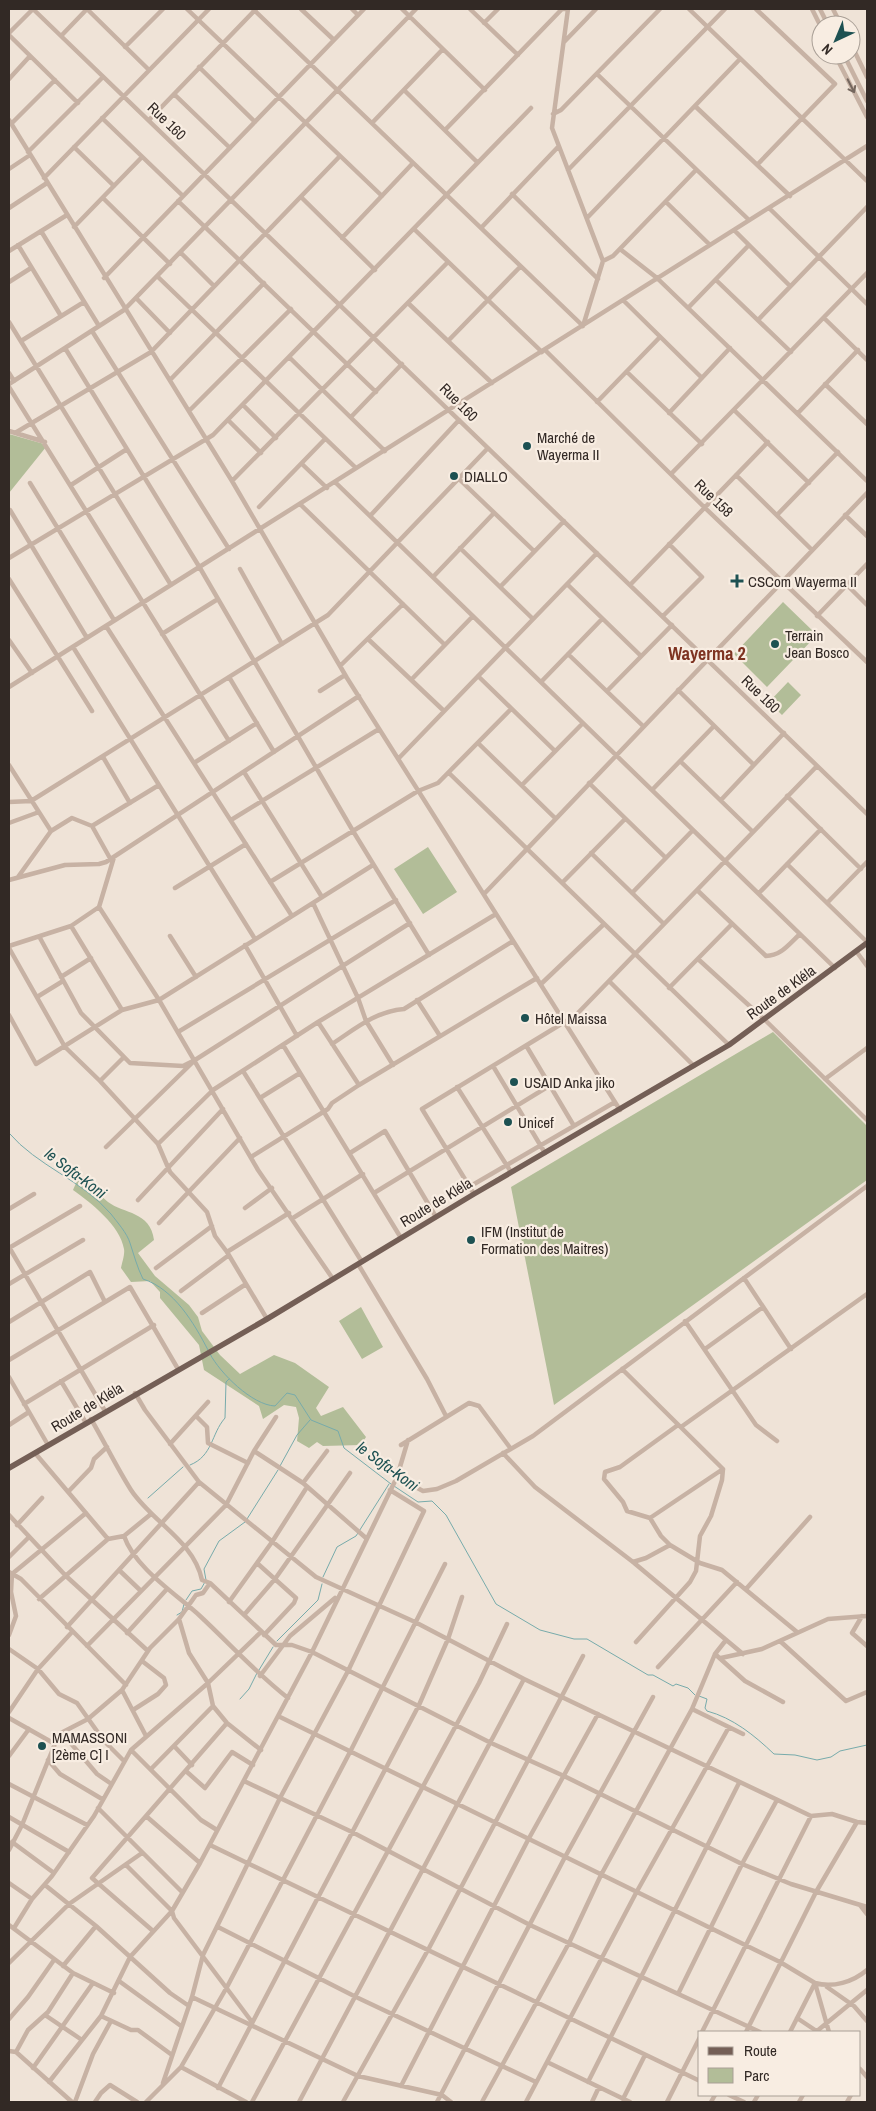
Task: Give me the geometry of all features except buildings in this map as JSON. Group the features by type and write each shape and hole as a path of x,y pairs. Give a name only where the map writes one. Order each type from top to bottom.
{"main road":[{"name":"Route de Kléla","path":"9,1468 135,1393 267,1319 511,1172 729,1045 835,968 867,942"}],"street":[{"path":"33,9 9,34 78,103"},
{"name":"Rue 160","path":"33,9 375,337 867,814"},
{"path":"61,36 87,9 148,70"},
{"path":"125,47 163,9"},
{"path":"187,9 382,196"},
{"path":"9,208 46,181 74,147 122,96 209,9"},
{"path":"149,120 255,9 583,326"},
{"path":"302,9 334,40"},
{"path":"352,9 358,15"},
{"path":"104,278 364,9"},
{"path":"402,9 485,90"},
{"path":"229,741 9,386 36,366 124,310 416,9"},
{"path":"470,9 518,55"},
{"path":"484,22 498,9"},
{"path":"445,130 562,10 568,9 552,128 603,260 583,326"},
{"path":"564,42 596,9"},
{"path":"553,114 561,110 660,9"},
{"path":"689,9 867,181"},
{"path":"568,170 725,9"},
{"path":"756,9 835,84 757,165"},
{"path":"372,123 443,49"},
{"path":"9,79 30,56"},
{"path":"587,218 740,59"},
{"path":"840,65 867,117"},
{"path":"849,65 867,101"},
{"path":"861,65 867,77"},
{"path":"199,68 255,122"},
{"path":"597,74 749,220"},
{"path":"9,169 29,154 103,77"},
{"path":"54,80 10,122 104,278 232,481 340,666 620,1110"},
{"path":"404,90 478,162"},
{"path":"174,94 230,148"},
{"path":"695,106 790,196"},
{"path":"9,558 205,438 213,435 531,108"},
{"path":"102,118 183,196"},
{"path":"9,687 867,146"},
{"path":"74,147 114,186"},
{"path":"480,228 558,147"},
{"path":"15,433 151,352 340,156"},
{"path":"74,227 142,157"},
{"path":"342,238 413,163"},
{"path":"603,260 613,256 696,171"},
{"path":"512,194 598,280"},
{"path":"301,197 375,270"},
{"path":"103,198 170,264"},
{"path":"178,201 376,392"},
{"path":"666,202 710,245"},
{"path":"758,320 867,207"},
{"path":"769,208 867,304"},
{"path":"9,251 67,215"},
{"name":"Rue 158","path":"414,229 544,351 817,616 867,662"},
{"path":"734,230 790,286"},
{"path":"40,231 99,326"},
{"path":"688,308 749,245"},
{"path":"18,246 61,316"},
{"path":"620,249 657,278 867,481"},
{"path":"181,253 214,286"},
{"path":"232,481 448,262"},
{"path":"448,341 520,267"},
{"path":"9,282 31,268"},
{"path":"671,474 735,411 867,273"},
{"path":"157,276 356,468"},
{"path":"716,280 791,352"},
{"path":"170,380 264,283"},
{"path":"136,298 170,333"},
{"path":"623,300 702,378"},
{"path":"20,341 84,302"},
{"path":"408,303 492,383"},
{"path":"189,411 291,309"},
{"path":"824,318 867,360"},
{"path":"9,322 171,585"},
{"path":"92,331 229,549"},
{"path":"597,402 660,337"},
{"path":"65,348 200,568 352,831 430,955"},
{"path":"669,413 730,348"},
{"path":"798,413 858,350"},
{"path":"289,357 385,450"},
{"path":"351,417 402,364"},
{"path":"627,372 702,444"},
{"path":"9,373 14,381"},
{"path":"825,384 867,424"},
{"path":"243,405 276,438"},
{"path":"735,411 809,483"},
{"path":"228,420 261,453"},
{"path":"370,516 459,420"},
{"path":"9,431 45,442"},
{"path":"259,507 325,439"},
{"path":"630,584 768,442"},
{"path":"9,802 31,801 328,615 488,448"},
{"path":"71,485 127,449"},
{"path":"777,515 838,452"},
{"path":"302,464 327,488"},
{"path":"736,476 812,550"},
{"path":"459,479 534,551"},
{"path":"335,482 835,968"},
{"path":"30,483 114,620"},
{"path":"484,894 867,493"},
{"path":"300,504 445,645"},
{"path":"10,510 87,638"},
{"path":"432,577 494,513"},
{"path":"845,515 867,536"},
{"path":"500,587 564,521"},
{"path":"663,616 702,577 669,544"},
{"path":"460,548 533,619"},
{"path":"398,759 597,553"},
{"path":"817,616 867,564"},
{"path":"240,570 282,644"},
{"path":"9,579 92,711"},
{"path":"566,584 641,656"},
{"path":"847,585 867,605"},
{"path":"162,634 218,599"},
{"path":"340,666 403,604"},
{"path":"411,680 473,616"},
{"path":"541,682 602,619"},
{"path":"608,691 672,625"},
{"path":"106,626 292,916"},
{"path":"368,639 444,711"},
{"path":"9,640 32,673"},
{"path":"73,647 255,939"},
{"path":"568,654 643,726"},
{"path":"320,691 346,675"},
{"path":"478,676 555,751"},
{"path":"229,677 274,752"},
{"path":"678,690 754,765"},
{"path":"9,880 65,864 99,864 113,860 359,696"},
{"path":"270,882 418,791 438,783 511,709"},
{"path":"522,785 583,722"},
{"path":"194,763 257,724"},
{"path":"652,790 714,726"},
{"path":"231,820 379,729"},
{"path":"720,800 784,733"},
{"path":"478,743 555,818"},
{"path":"103,757 130,803"},
{"path":"680,761 753,832"},
{"path":"474,1194 422,1109 576,1015 817,766"},
{"path":"9,768 52,831"},
{"path":"244,772 322,897"},
{"path":"449,773 729,1045"},
{"path":"589,784 666,858"},
{"path":"92,826 159,785"},
{"path":"787,796 861,869"},
{"path":"9,823 39,812"},
{"path":"18,877 52,831 72,818 92,826 113,860 99,907 71,926 9,947 65,1047 100,1081 158,1144 168,1167 207,1212 215,1236 228,1253 267,1319"},
{"path":"562,883 625,818"},
{"path":"758,893 821,829"},
{"path":"632,893 693,830"},
{"path":"175,888 246,844"},
{"path":"591,854 664,924"},
{"path":"827,903 867,862"},
{"path":"787,864 867,942"},
{"path":"9,1015 36,1064 122,1010 159,1000 373,865"},
{"path":"698,890 766,956 773,956 782,951 800,934"},
{"path":"178,1032 396,900"},
{"path":"313,902 358,998 366,1021 393,1064"},
{"path":"99,907 159,1000 250,1156 333,1279"},
{"path":"158,1144 213,1090 318,1022 496,914"},
{"path":"40,938 81,1013 93,1028 130,1062 183,1066 410,923"},
{"path":"540,984 604,924"},
{"path":"669,988 732,924"},
{"path":"71,926 122,1010"},
{"path":"170,936 196,977"},
{"path":"332,1044 366,1021 389,1010 404,1009 513,942"},
{"path":"245,945 297,1036"},
{"path":"856,951 867,966"},
{"path":"37,997 91,958"},
{"path":"698,958 765,1020 867,1120"},
{"path":"250,1156 324,1111 332,1103 359,1085 536,978"},
{"path":"609,981 694,1066"},
{"path":"418,1000 440,1036"},
{"path":"318,1022 359,1085"},
{"path":"283,1045 401,1238"},
{"path":"526,1047 574,1126"},
{"path":"825,1079 867,1048"},
{"path":"100,1081 124,1056"},
{"path":"106,1147 195,1060"},
{"path":"493,1066 545,1153"},
{"path":"243,1071 323,1199 427,1379 446,1416"},
{"path":"260,1098 300,1073"},
{"path":"374,1193 549,1086"},
{"path":"458,1087 511,1172"},
{"path":"469,1187 615,1102"},
{"path":"138,1200 223,1108"},
{"path":"350,1153 385,1131 436,1217"},
{"path":"159,1222 240,1138"},
{"path":"181,1291 228,1253 363,1174"},
{"path":"396,1476 423,1491 436,1489 456,1481 534,1436 867,1186"},
{"path":"245,1208 272,1188"},
{"path":"9,1209 34,1194"},
{"path":"80,1206 9,1247 105,1411"},
{"path":"156,1268 212,1226"},
{"path":"9,1284 83,1240"},
{"path":"9,1322 90,1272 105,1302"},
{"path":"744,1278 791,1349"},
{"path":"202,1313 246,1284"},
{"path":"9,1360 130,1287 154,1325 178,1369"},
{"path":"797,1632 722,1570 697,1561 670,1545 661,1536 650,1518 627,1512 623,1502 604,1478 605,1472 620,1467 734,1390 867,1294"},
{"path":"705,1349 763,1307"},
{"path":"685,1321 734,1390 756,1425 777,1441"},
{"path":"24,1404 154,1325"},
{"path":"622,1370 723,1469"},
{"path":"9,1377 48,1445"},
{"path":"61,1381 107,1447 132,1491 160,1524 192,1553 207,1582 276,1645 292,1645 312,1652 491,1743 600,1793 671,1830 778,1880 867,1907"},
{"path":"135,1393 199,1482 316,1577 380,1605 524,1678 811,1816 832,1814 866,1824"},
{"path":"170,1444 208,1402"},
{"path":"401,1445 469,1403 478,1405 511,1449"},
{"path":"9,1425 29,1412"},
{"path":"196,1416 208,1427 208,1444 248,1463"},
{"path":"87,1646 226,1505 254,1451 276,1417"},
{"path":"49,2082 101,2016 114,1993 130,1957 172,1911 200,1863 312,1652 390,1490 408,1440"},
{"path":"68,1492 90,1468 94,1458 107,1447"},
{"path":"254,1451 280,1466 305,1485 366,1538"},
{"path":"229,1602 272,1542 327,1451"},
{"path":"35,1453 108,1539"},
{"path":"503,1453 535,1487 633,1562 743,1654"},
{"path":"650,1518 723,1469"},
{"path":"636,1642 690,1582 696,1571 700,1536 711,1516 722,1480 723,1469"},
{"path":"244,1615 275,1579 350,1473"},
{"path":"67,1627 199,1482"},
{"path":"163,2083 192,1997 203,1955 280,1798 348,1670 424,1511 390,1490"},
{"path":"17,1525 42,1498"},
{"path":"10,1573 86,1513"},
{"path":"39,1600 108,1539 124,1536 151,1514"},
{"path":"9,1517 66,1576 148,1651"},
{"path":"746,1589 810,1517"},
{"path":"124,1536 133,1555 260,1676 288,1698"},
{"path":"9,1557 29,1538"},
{"path":"633,1562 670,1545"},
{"path":"14,1928 32,1899 54,1873 87,1825 131,1750 262,1633 296,1600 257,1563"},
{"path":"146,2102 181,2066 227,1987 318,1816 445,1564"},
{"path":"119,1570 141,1591"},
{"path":"9,1635 16,1616 10,1598 10,1573"},
{"path":"10,1573 21,1579 39,1600 126,1685"},
{"path":"9,1850 22,1824 59,1734 88,1719 122,1690 148,1651 179,1619 186,1604 207,1582"},
{"path":"658,1667 737,1582"},
{"path":"127,1632 168,1589"},
{"path":"260,1676 290,1636 337,1597"},
{"path":"218,2088 419,1705 448,1639 462,1597"},
{"path":"721,1658 762,1649 828,1619 865,1616"},
{"path":"865,1616 852,1633 867,1646"},
{"path":"179,1619 189,1652 208,1682 213,1706 227,1723 261,1750"},
{"path":"252,2102 389,1851 421,1787 490,1660 506,1624"},
{"path":"9,1712 38,1669 72,1632"},
{"path":"482,2102 535,2002 569,1943 601,1876 692,1709 715,1654 726,1640"},
{"path":"780,1641 846,1702 867,1692"},
{"path":"9,1648 38,1669 59,1694 77,1703 104,1741 124,1761"},
{"path":"715,1654 745,1681 783,1702"},
{"path":"343,2102 428,1950 459,1887 583,1656"},
{"path":"133,1710 158,1694 166,1685 164,1678 142,1661"},
{"path":"299,2102 391,1932 524,1678"},
{"path":"122,1690 146,1736"},
{"path":"437,2102 565,1857 652,1697"},
{"path":"151,1769 213,1706"},
{"path":"692,1709 743,1734"},
{"path":"401,2086 528,1840 598,1714"},
{"path":"278,1716 601,1876 780,1962 815,1983 827,1986 851,2003 867,2021"},
{"path":"9,1718 55,1744"},
{"path":"153,1932 92,1878 227,1723"},
{"path":"526,2102 636,1893 729,1727"},
{"path":"9,1756 29,1729"},
{"path":"62,1733 97,1774 110,1783"},
{"path":"174,1746 192,1765"},
{"path":"131,1750 201,1820 217,1830"},
{"path":"186,1772 204,1788 232,1752 253,1765"},
{"path":"48,1760 60,1774 102,1799"},
{"path":"244,1781 352,1832 530,1925 679,1992 758,2031"},
{"path":"588,2082 740,1783"},
{"path":"9,1784 87,1825"},
{"path":"679,1992 776,1800"},
{"path":"98,1808 182,1892"},
{"path":"146,1816 200,1863"},
{"path":"703,2031 811,1816"},
{"path":"9,1817 68,1852"},
{"path":"747,2031 816,1892 857,1822"},
{"path":"12,1842 54,1873"},
{"path":"210,1845 698,2080"},
{"path":"9,1962 69,1904 142,1852"},
{"path":"126,1865 172,1911 174,1918 227,1987 251,2024"},
{"path":"9,1883 32,1899"},
{"path":"45,1885 96,1926 170,1993 189,2006"},
{"path":"860,1905 867,1914"},
{"path":"9,1925 72,1973 114,1993"},
{"path":"63,1966 96,1926"},
{"path":"218,1927 356,1997 536,2082"},
{"path":"9,2019 28,1997 54,1960"},
{"path":"827,1986 856,1978 867,1970"},
{"path":"16,2052 28,2030 45,2014 72,1973"},
{"path":"119,1981 181,2026"},
{"path":"33,2068 93,1983"},
{"path":"790,2031 815,1983"},
{"path":"815,1983 828,2031"},
{"path":"797,2018 818,2031 867,1990"},
{"path":"192,1997 251,2024 285,2043 358,2076 442,2095 451,2102"},
{"path":"45,2014 82,2040"},
{"path":"101,2016 130,2030 138,2030 172,2055"},
{"path":"9,2051 16,2052 73,2102 92,2054 111,2021"},
{"path":"667,2102 698,2041"},
{"path":"623,2099 645,2055"},
{"path":"547,2062 630,2102"},
{"path":"181,2066 246,2102"},
{"path":"861,2071 867,2076"},
{"path":"95,2102 110,2085 137,2102"},
{"path":"592,2102 599,2087"},
{"path":"731,2096 744,2102"},
{"path":"125,2102 129,2097"}],"green space":[{"path":"9,434 44,444 46,447 9,493"},
{"name":"Terrain Jean Bosco","path":"783,602 817,635 767,687 734,654"},
{"path":"788,682 801,695 782,715 769,702"},
{"path":"428,847 457,892 423,914 394,869"},
{"path":"773,1032 867,1126 867,1180 554,1405 511,1187"},
{"path":"80,1174 108,1202 142,1218 147,1224 152,1231 154,1240 138,1253 155,1276 189,1305 198,1317 202,1331 220,1355 240,1374 274,1355 295,1363 329,1387 316,1408 321,1416 343,1407 366,1437 361,1445 323,1446 317,1442 309,1448 297,1441 299,1418 296,1407 284,1405 263,1419 259,1406 204,1370 199,1345 160,1298 160,1292 150,1281 131,1282 121,1268 124,1249 117,1231 104,1215 73,1190"},
{"path":"361,1307 383,1347 362,1359 339,1321"}],"waterway":[{"name":"le Sofa-Koni","path":"9,1133 20,1145 87,1192 111,1214 129,1239 143,1279 164,1291 182,1308 208,1350"},
{"name":"le Sofa-Koni","path":"210,1354 229,1379 257,1400 275,1406 287,1393 295,1395 311,1420 338,1431 344,1448 391,1484"},
{"path":"190,1465 203,1456 225,1418 226,1382 229,1379"},
{"path":"280,1466 297,1435 310,1420"},
{"path":"148,1498 183,1467"},
{"path":"247,1519 278,1470"},
{"path":"323,1577 337,1547 356,1536 389,1484"},
{"name":"le Sofa-Koni","path":"394,1486 418,1502 432,1501 446,1515 496,1604 540,1630 574,1639 587,1639 648,1675 653,1675 673,1686 676,1684 688,1688 695,1695"},
{"path":"186,1600 192,1591 201,1589 206,1580 204,1569 219,1541 245,1522"},
{"path":"277,1641 318,1600 322,1584"},
{"path":"177,1615 182,1612 184,1604"},
{"path":"259,1670 273,1647"},
{"path":"240,1699 249,1689 257,1673"},
{"name":"le Sofa-Koni","path":"699,1696 707,1699 705,1708 707,1711 726,1718 743,1728 774,1754 795,1755 817,1760 831,1757 840,1751 867,1745"}],"place":[{"name":"Marché de Wayerma II","path":"527,446"},
{"name":"DIALLO","path":"454,476"},
{"name":"CSCom Wayerma II","path":"737,581"},
{"name":"Terrain Jean Bosco","path":"775,644"},
{"name":"Hôtel Maissa","path":"525,1018"},
{"name":"USAID Anka jiko","path":"514,1082"},
{"name":"Unicef","path":"508,1122"},
{"name":"IFM (Institut de Formation des Maitres)","path":"471,1240"},
{"name":"MAMASSONI [2ème C] I","path":"42,1746"}],"district":[{"name":"Wayerma 2","path":"707,653"}]}
